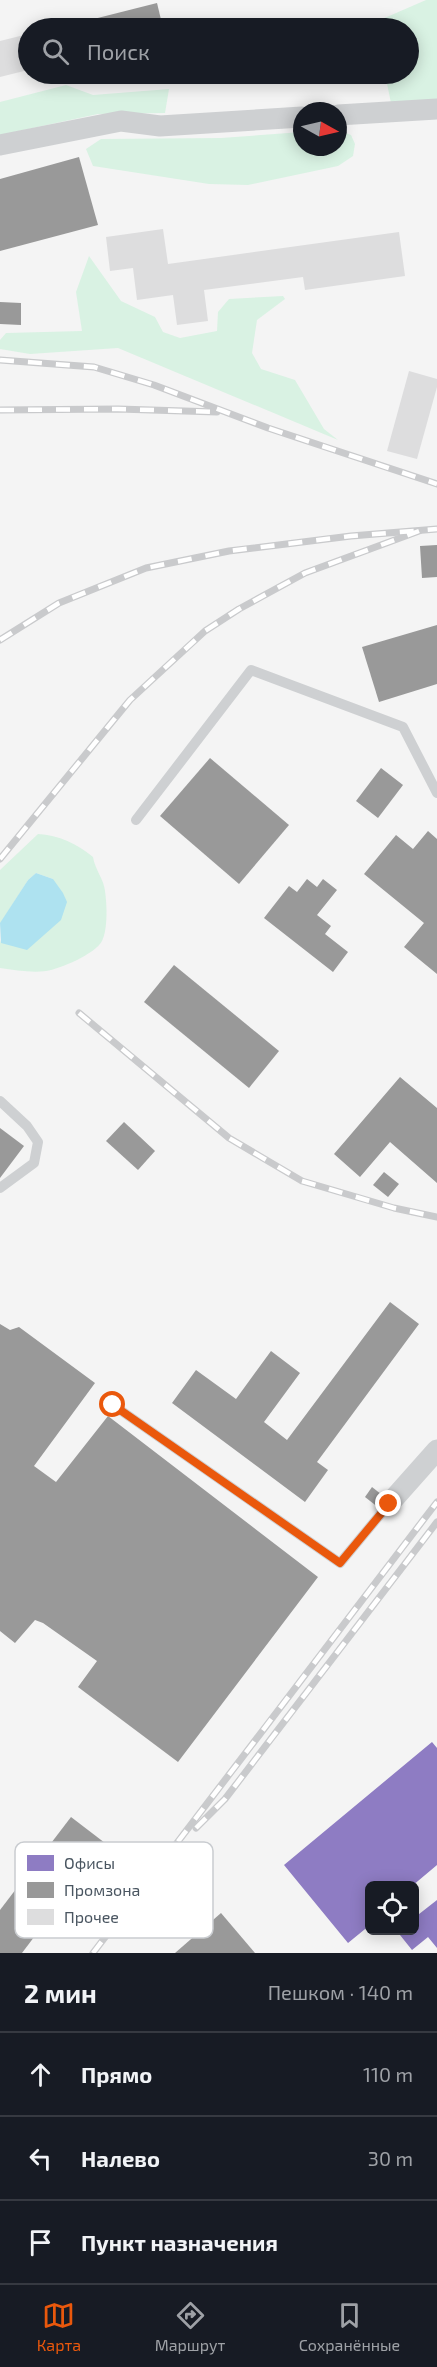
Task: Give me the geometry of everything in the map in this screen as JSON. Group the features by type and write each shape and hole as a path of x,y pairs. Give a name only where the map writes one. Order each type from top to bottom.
{"street":[{"path":"347,114 437,109"},
{"path":"0,145 121,121 160,126 293,118"},
{"path":"389,1504 437,1450"}],"lane":[{"path":"136,820 251,670 403,727 437,793"},
{"path":"0,1101 27,1126 38,1142 34,1163 0,1188"},
{"path":"113,1405 340,1563 389,1504"}],"green space":[{"path":"426,0 437,0 437,101 391,103 387,84 419,84 419,18 385,18"},
{"path":"66,85 93,95 169,89 165,113 98,114 0,135 0,102"},
{"path":"293,133 293,156 347,156 347,133 351,135 355,144 353,156 338,166 248,185 209,184 93,166 86,149 101,139 221,138"},
{"path":"89,256 121,301 155,317 163,332 180,338 217,331 218,312 229,299 283,296 285,299 257,320 252,353 261,369 295,380 324,429 338,440 118,348 30,354 0,349 0,340 6,333 82,331 76,292"},
{"path":"38,834 67,841 93,857 105,891 104,936 92,951 52,970 35,972 0,968 0,940 1,943 53,879 36,873 28,880 0,924 0,870"}],"water":[{"path":"36,873 53,879 63,893 67,902 61,920 27,950 1,943 0,923 28,880"}],"building: Офисы":[{"path":"432,1742 437,1748 437,1865 418,1881 365,1881 365,1929 348,1943 284,1865"},
{"path":"437,1900 437,1948 428,1937 412,1950 400,1935 419,1935 419,1914"}],"building: Промзона":[{"path":"157,3 161,18 98,18"},
{"path":"79,157 98,225 0,251 0,179"},
{"path":"0,302 21,303 21,325 0,324"},
{"path":"437,545 437,577 422,578 420,546"},
{"path":"437,625 437,684 379,702 362,647"},
{"path":"210,758 289,825 239,884 160,816"},
{"path":"381,768 403,785 378,818 356,801"},
{"path":"428,831 437,839 437,974 404,947 424,923 364,874 396,835 413,849"},
{"path":"307,879 317,887 323,879 337,890 317,915 331,926 325,934 348,952 333,972 264,918 289,886 297,892"},
{"path":"174,965 279,1051 249,1088 144,1002"},
{"path":"400,1077 437,1108 437,1183 390,1142 360,1177 334,1154"},
{"path":"124,1122 155,1151 138,1170 106,1141"},
{"path":"0,1128 24,1146 0,1178"},
{"path":"384,1172 399,1184 388,1197 373,1185"},
{"path":"390,1302 419,1324 317,1462 328,1470 305,1502 172,1403 196,1370 236,1399 271,1351 300,1373 264,1422 287,1440"},
{"path":"0,1324 10,1330 19,1327 95,1383 34,1466 56,1482 108,1416 318,1577 178,1762 78,1687 97,1661 43,1623 35,1620 15,1643 0,1631"},
{"path":"372,1487 386,1498 379,1508 365,1497"},
{"path":"71,1817 104,1842 52,1842"},
{"path":"15,1890 15,1938 33,1938 22,1953 0,1953 0,1910"},
{"path":"221,1913 255,1953 175,1953 192,1938 213,1938 213,1920"}],"building: Прочее":[{"path":"18,36 18,72 0,77 0,41"},
{"path":"163,229 168,264 399,232 405,276 305,290 303,277 204,290 208,321 177,325 173,295 137,300 133,268 110,271 106,237"},
{"path":"409,371 437,379 437,387 417,459 387,451"}],"railway":[{"path":"0,360 94,367 154,385 268,428 437,484"},
{"path":"0,410 118,409 217,412"},
{"path":"0,640 59,603 146,568 229,551 351,536 437,529"},
{"path":"0,859 130,700 205,631 239,609 305,573 419,531"},
{"path":"79,1013 229,1138 302,1181 394,1208 437,1217"},
{"path":"178,1842 437,1502"},
{"path":"196,1828 225,1799 437,1522"},
{"path":"93,1953 104,1938"}],"route":[{"path":"113,1405 340,1563 389,1504"}]}
